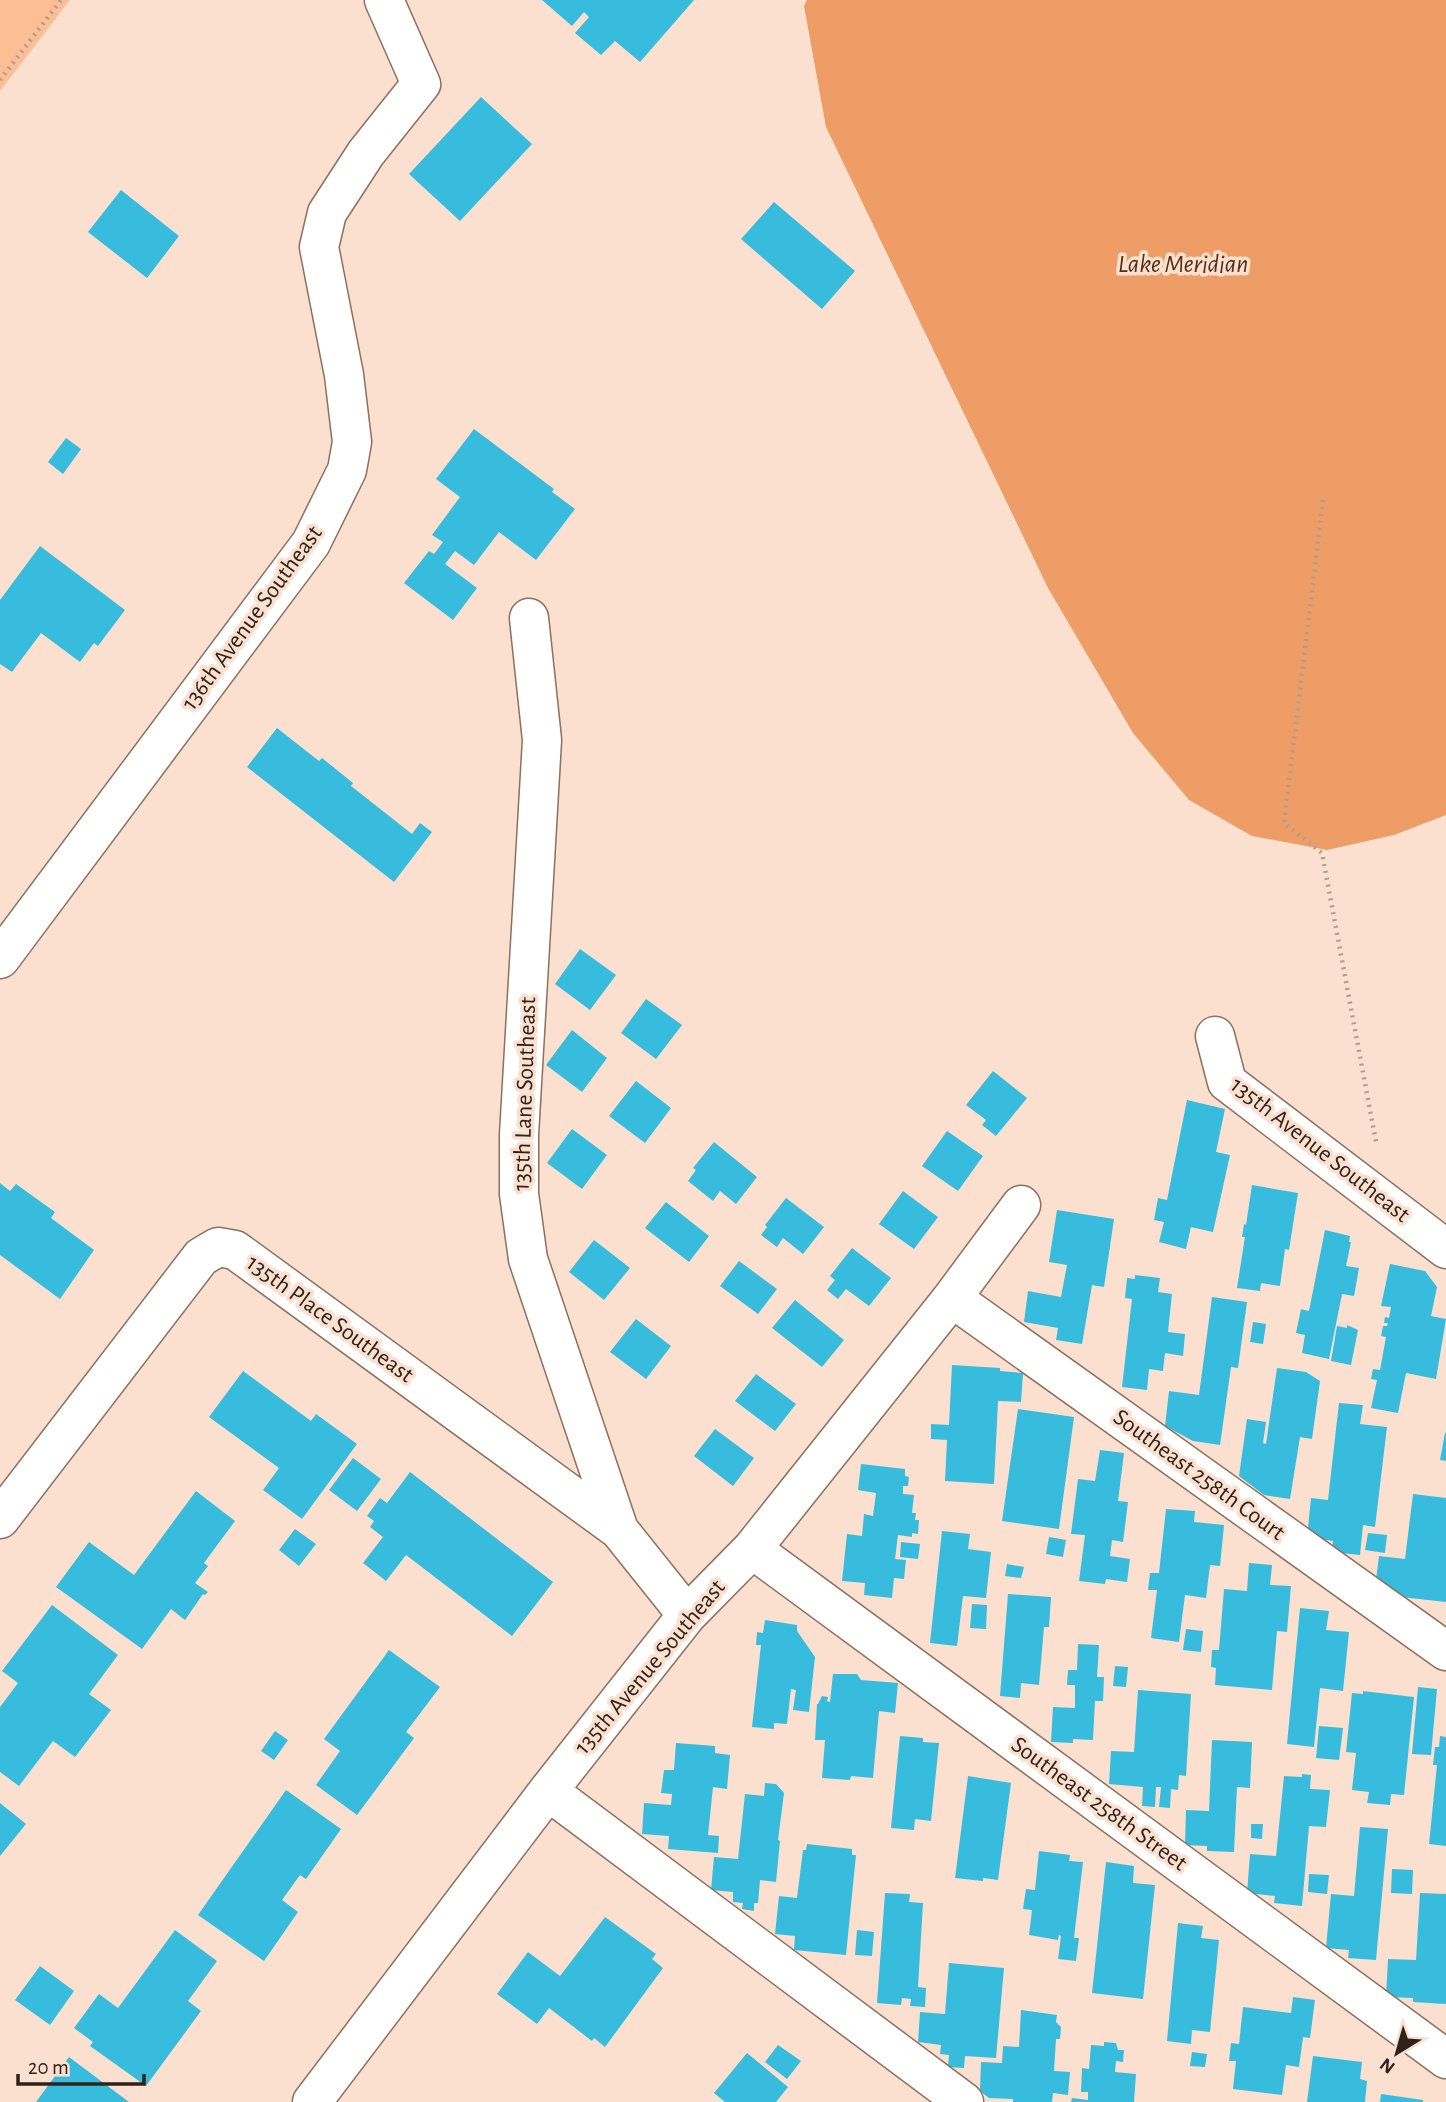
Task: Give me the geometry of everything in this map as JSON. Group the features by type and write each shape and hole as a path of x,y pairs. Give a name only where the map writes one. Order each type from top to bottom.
{"street":[{"name":"136th Avenue Southeast","path":"0,959 311,543 347,470 352,442 345,375 319,247 327,213 366,153 421,84 384,0"},
{"name":"135th Lane Southeast","path":"529,618 542,740 520,1135 519,1194 528,1259 619,1530 687,1615"},
{"name":"135th Avenue Southeast","path":"1215,1036 1227,1082 1446,1249"},
{"name":"135th Avenue Southeast","path":"312,2102 548,1791 687,1615 752,1549 951,1298 1021,1205"},
{"name":"135th Place Southeast","path":"0,1519 201,1257 218,1247 235,1250 619,1530"},
{"name":"Southeast 258th Court","path":"951,1298 1446,1651"},
{"name":"Southeast 258th Street","path":"752,1549 1446,2059"},
{"path":"548,1791 964,2102"}],"path":[{"path":"0,79 61,0"},
{"path":"1323,500 1284,823 1322,853 1387,1204"}],"shaded area":[{"path":"0,0 70,0 0,91"}],"water":[{"name":"Lake Meridian","path":"807,0 1446,0 1446,815 1394,835 1327,850 1252,836 1189,800 1133,733 1048,588 826,127 804,6"}],"building":[{"path":"542,0 694,0 640,62 615,41 601,55 575,33 589,17 584,12 572,26"},
{"path":"481,97 532,144 460,221 409,174"},
{"path":"121,190 179,236 147,278 88,232"},
{"path":"774,202 855,271 822,309 741,239"},
{"path":"474,429 554,489 552,492 575,509 536,560 499,532 474,565 455,551 445,564 477,588 453,620 404,583 429,551 434,554 443,542 432,535 460,497 436,479"},
{"path":"66,438 81,449 63,474 48,462"},
{"path":"40,546 125,610 98,646 94,643 80,662 41,633 12,672 0,664 0,600"},
{"path":"277,728 319,761 322,758 353,783 351,786 412,834 420,823 432,832 394,882 247,767"},
{"path":"580,949 616,975 590,1010 555,984"},
{"path":"646,999 682,1025 656,1059 621,1033"},
{"path":"572,1030 607,1058 582,1092 546,1065"},
{"path":"993,1071 1027,1098 996,1136 982,1125 986,1120 966,1105"},
{"path":"636,1081 671,1108 645,1143 609,1116"},
{"path":"1187,1100 1225,1109 1216,1152 1230,1155 1213,1232 1191,1227 1186,1249 1159,1242 1164,1222 1154,1220 1158,1198 1167,1200"},
{"path":"572,1129 607,1155 582,1189 547,1163"},
{"path":"947,1131 983,1156 958,1191 922,1166"},
{"path":"714,1142 757,1177 736,1204 720,1191 713,1201 688,1181 696,1170 693,1168"},
{"path":"0,1183 10,1191 16,1184 55,1212 51,1218 94,1250 60,1299 0,1255"},
{"path":"1252,1185 1298,1193 1289,1250 1285,1249 1280,1286 1261,1283 1260,1291 1237,1288 1245,1237 1242,1237"},
{"path":"903,1191 938,1217 914,1249 879,1224"},
{"path":"786,1198 824,1227 803,1254 783,1238 777,1247 761,1235 767,1227 765,1225"},
{"path":"666,1202 709,1236 689,1262 645,1228"},
{"path":"1057,1210 1114,1219 1104,1287 1092,1285 1082,1344 1056,1340 1058,1328 1024,1322 1028,1291 1061,1297 1067,1265 1049,1262"},
{"path":"1325,1230 1350,1236 1346,1266 1359,1268 1354,1296 1342,1294 1329,1359 1302,1353 1305,1335 1296,1333 1301,1309 1309,1311"},
{"path":"594,1240 630,1268 604,1300 569,1272"},
{"path":"852,1248 891,1278 869,1306 846,1289 838,1299 827,1290 835,1280 830,1276"},
{"path":"739,1261 777,1289 758,1314 720,1286"},
{"path":"1390,1264 1425,1271 1437,1287 1431,1316 1446,1319 1436,1379 1406,1373 1398,1413 1371,1408 1377,1380 1371,1379 1373,1369 1380,1370 1386,1337 1381,1336 1383,1326 1388,1323 1384,1323 1385,1317 1389,1318 1391,1307 1381,1306"},
{"path":"1135,1275 1160,1278 1158,1292 1172,1294 1168,1332 1185,1334 1183,1356 1165,1353 1163,1371 1149,1369 1147,1390 1122,1387 1132,1299 1125,1298 1127,1278 1135,1279"},
{"path":"1212,1297 1247,1302 1238,1368 1231,1367 1220,1445 1193,1441 1165,1426 1169,1391 1199,1395"},
{"path":"795,1300 844,1340 822,1367 772,1328"},
{"path":"636,1319 671,1346 646,1379 610,1352"},
{"path":"1253,1322 1266,1324 1263,1344 1250,1342"},
{"path":"1347,1325 1358,1330 1351,1365 1331,1361 1337,1326 1347,1328"},
{"path":"952,1365 1000,1368 1000,1371 1023,1373 1021,1402 998,1401 994,1484 945,1481 947,1440 931,1439 931,1424 949,1425"},
{"path":"1277,1368 1306,1372 1320,1381 1312,1439 1300,1437 1290,1499 1264,1495 1239,1476 1247,1419 1266,1422 1263,1443 1266,1444"},
{"path":"243,1371 311,1421 316,1414 357,1444 302,1519 263,1490 279,1468 209,1417"},
{"path":"756,1374 796,1404 775,1431 735,1401"},
{"path":"1339,1403 1363,1405 1360,1424 1387,1427 1375,1527 1363,1525 1360,1555 1332,1552 1333,1541 1307,1537 1311,1498 1328,1500"},
{"path":"1018,1409 1074,1417 1059,1529 1002,1521"},
{"path":"715,1429 754,1458 733,1486 694,1456"},
{"path":"1446,1433 1446,1461 1440,1460"},
{"path":"1100,1450 1124,1453 1118,1501 1128,1502 1123,1542 1112,1540 1110,1556 1130,1559 1127,1582 1106,1579 1105,1584 1079,1581 1085,1535 1071,1534 1078,1479 1095,1481"},
{"path":"353,1458 381,1479 357,1511 329,1490"},
{"path":"861,1464 905,1469 905,1476 909,1477 908,1486 903,1486 903,1494 914,1495 912,1513 916,1513 915,1520 919,1520 918,1534 912,1533 912,1537 898,1535 895,1559 906,1560 904,1579 894,1578 892,1598 864,1595 865,1583 842,1581 847,1534 862,1536 864,1514 873,1516 876,1493 858,1490"},
{"path":"410,1472 553,1582 512,1636 406,1555 386,1581 363,1563 383,1537 370,1527 374,1521 367,1516 380,1498 387,1503"},
{"path":"196,1491 235,1521 204,1563 208,1566 195,1583 208,1592 203,1594 185,1620 171,1609 142,1649 56,1587 89,1542 134,1575"},
{"path":"1413,1494 1446,1498 1446,1602 1401,1597 1375,1588 1379,1556 1405,1559"},
{"path":"1166,1509 1195,1511 1194,1522 1224,1525 1220,1566 1210,1565 1206,1598 1185,1595 1179,1642 1151,1638 1157,1590 1148,1590 1150,1573 1159,1573"},
{"path":"295,1529 316,1544 299,1566 279,1550"},
{"path":"942,1531 970,1534 968,1549 991,1552 986,1598 963,1596 957,1646 930,1643"},
{"path":"1368,1533 1387,1535 1385,1553 1365,1550"},
{"path":"1049,1537 1066,1540 1063,1557 1046,1554"},
{"path":"901,1542 920,1544 918,1559 900,1557"},
{"path":"1249,1563 1272,1565 1270,1585 1291,1586 1287,1632 1277,1631 1272,1690 1215,1685 1216,1668 1211,1667 1212,1650 1219,1650 1224,1589 1247,1591"},
{"path":"1007,1564 1024,1567 1021,1578 1005,1576"},
{"path":"1008,1594 1051,1597 1049,1627 1044,1627 1039,1685 1021,1683 1020,1698 1000,1696"},
{"path":"972,1604 987,1605 986,1629 970,1628"},
{"path":"52,1605 118,1655 89,1694 111,1710 75,1757 53,1741 19,1786 0,1772 0,1707 18,1683 2,1671"},
{"path":"1300,1608 1329,1611 1326,1630 1349,1632 1343,1691 1320,1688 1314,1747 1287,1744"},
{"path":"765,1620 797,1625 797,1631 815,1657 809,1712 793,1710 796,1690 791,1689 787,1724 774,1723 774,1729 752,1727 761,1645 756,1645 757,1632 763,1633"},
{"path":"1186,1629 1203,1631 1201,1652 1183,1650"},
{"path":"1078,1644 1099,1645 1097,1677 1104,1677 1103,1701 1095,1701 1093,1740 1051,1742 1053,1707 1075,1708 1075,1685 1067,1685 1068,1670 1077,1670"},
{"path":"389,1650 440,1687 406,1732 414,1738 357,1815 316,1785 340,1751 324,1739"},
{"path":"1115,1666 1128,1667 1126,1687 1113,1686"},
{"path":"833,1674 857,1674 861,1680 898,1683 895,1713 879,1711 873,1778 822,1778 825,1740 815,1740 817,1704 822,1696 828,1697 827,1701 830,1702"},
{"path":"1418,1687 1437,1689 1431,1755 1412,1754"},
{"path":"1138,1690 1191,1694 1186,1776 1179,1775 1178,1790 1171,1789 1170,1808 1159,1807 1161,1787 1156,1787 1155,1807 1142,1806 1143,1787 1109,1784 1111,1751 1134,1752"},
{"path":"1363,1691 1414,1697 1404,1795 1391,1794 1390,1805 1367,1803 1369,1792 1352,1790 1356,1753 1346,1752 1352,1693 1363,1694"},
{"path":"1319,1726 1343,1728 1339,1760 1316,1758"},
{"path":"275,1731 288,1740 274,1760 261,1751"},
{"path":"900,1736 939,1743 931,1821 915,1819 914,1830 891,1828"},
{"path":"1440,1736 1446,1737 1446,1846 1429,1844 1437,1765 1433,1765 1435,1747 1439,1747"},
{"path":"1212,1740 1252,1742 1250,1788 1237,1787 1234,1852 1207,1851 1207,1846 1185,1845 1186,1810 1209,1811"},
{"path":"676,1743 715,1746 715,1753 730,1755 727,1789 713,1787 708,1835 719,1836 718,1853 668,1849 669,1836 642,1834 644,1803 671,1805 672,1794 661,1793 664,1770 674,1770"},
{"path":"1302,1774 1311,1775 1310,1789 1330,1790 1326,1827 1309,1826 1302,1906 1274,1903 1275,1896 1247,1893 1250,1854 1276,1856 1284,1776 1302,1777"},
{"path":"968,1776 1011,1783 998,1880 955,1878"},
{"path":"765,1783 776,1784 784,1793 780,1841 776,1882 760,1880 758,1903 754,1903 754,1911 742,1909 743,1903 733,1902 733,1892 711,1890 714,1857 738,1859 745,1794 764,1796"},
{"path":"286,1790 341,1829 306,1879 300,1875 282,1900 298,1912 264,1961 198,1915"},
{"path":"0,1803 26,1824 0,1856"},
{"path":"1251,1824 1263,1824 1262,1839 1251,1838"},
{"path":"1360,1827 1388,1829 1376,1960 1348,1958 1349,1950 1326,1948 1331,1894 1354,1896"},
{"path":"807,1844 852,1849 852,1855 856,1855 846,1955 794,1950 795,1936 775,1934 779,1896 797,1898 803,1850 806,1850"},
{"path":"1039,1851 1070,1855 1069,1861 1083,1862 1074,1938 1079,1938 1076,1961 1058,1959 1061,1936 1059,1935 1058,1940 1029,1935 1032,1910 1023,1909 1026,1889 1035,1890"},
{"path":"1106,1862 1134,1866 1133,1883 1155,1885 1143,1999 1092,1993"},
{"path":"1392,1869 1413,1870 1412,1894 1391,1893"},
{"path":"1309,1874 1329,1875 1327,1894 1308,1892"},
{"path":"885,1893 910,1894 909,1902 923,1903 918,1987 926,1988 925,2007 910,2006 911,1999 902,1998 901,2005 877,2003"},
{"path":"1420,1893 1446,1894 1446,2004 1413,2002 1413,1998 1386,1997 1388,1959 1416,1960"},
{"path":"605,1917 656,1954 652,1959 663,1968 605,2047 594,2038 592,2041 549,2008 537,2024 497,1994 528,1952 560,1976"},
{"path":"1178,1923 1203,1926 1201,1938 1219,1940 1210,2032 1192,2030 1191,2044 1167,2041"},
{"path":"175,1930 217,1961 188,2001 201,2011 146,2086 90,2046 93,2042 74,2028 99,1994 118,2008"},
{"path":"857,1930 874,1932 872,1956 855,1955"},
{"path":"949,1963 1004,1968 996,2058 965,2056 964,2068 948,2067 949,2055 940,2054 941,2045 918,2042 920,2012 945,2014"},
{"path":"40,1966 74,1991 50,2025 15,2000"},
{"path":"1293,1997 1315,2000 1310,2038 1303,2037 1299,2067 1286,2065 1282,2095 1233,2089 1236,2061 1229,2061 1231,2043 1239,2044 1243,2007 1291,2013"},
{"path":"1021,2010 1057,2015 1056,2022 1061,2027 1060,2039 1056,2039 1054,2071 1070,2072 1068,2095 1053,2093 1052,2102 1013,2102 1013,2099 989,2098 980,2091 981,2062 1002,2063 1003,2046 1019,2047"},
{"path":"1104,2042 1116,2043 1118,2050 1124,2050 1123,2062 1116,2061 1115,2072 1136,2074 1134,2102 1071,2102 1072,2098 1088,2100 1088,2092 1081,2092 1082,2068 1089,2069 1091,2045 1104,2046"},
{"path":"778,2045 801,2061 787,2079 765,2062"},
{"path":"1192,2052 1207,2054 1205,2067 1190,2066"},
{"path":"747,2053 788,2087 776,2102 725,2102 714,2093"},
{"path":"1313,2056 1362,2062 1360,2079 1367,2081 1365,2102 1307,2102"},
{"path":"69,2057 129,2102 36,2102"},
{"path":"1381,2094 1423,2100 1423,2102 1380,2102"}]}
